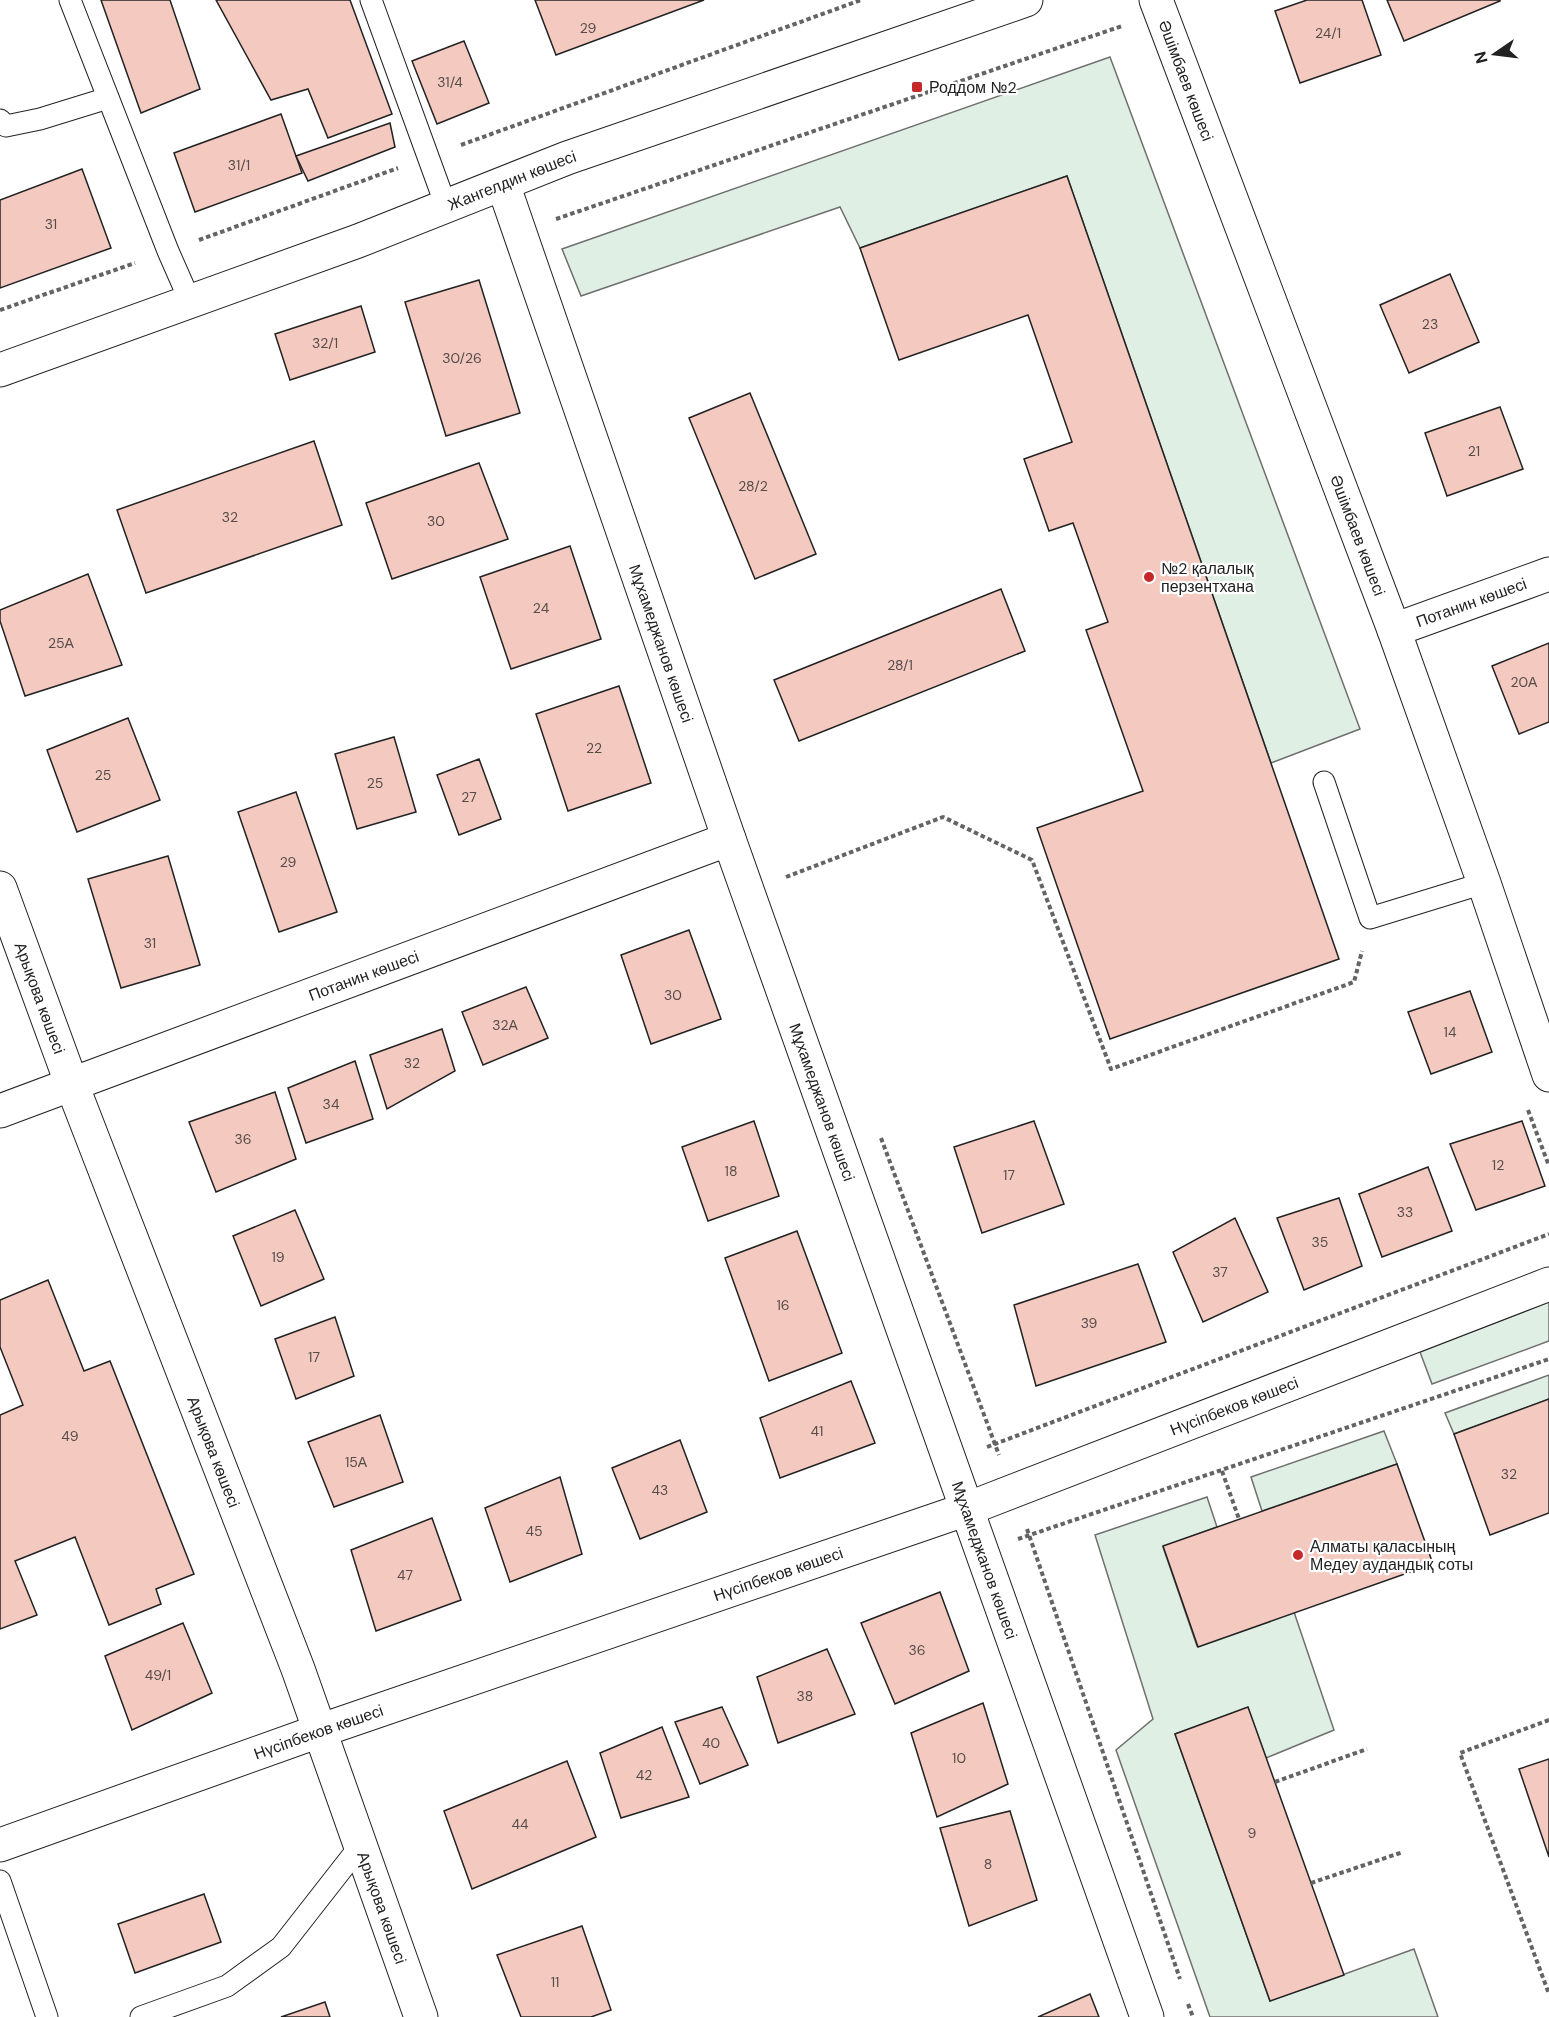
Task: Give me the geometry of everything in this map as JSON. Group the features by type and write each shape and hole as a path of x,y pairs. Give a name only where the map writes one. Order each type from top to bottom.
{"street":[{"name":"Жангелдин көшесі","path":"0,370 358,241 567,158 1026,0"},
{"name":"Әшімбаев көшесі","path":"1156,0 1394,630 1549,1075"},
{"name":"Мұхамеджанов көшесі","path":"503,184 729,838 1147,2017"},
{"name":"Потанин көшесі","path":"1394,630 1549,574"},
{"name":"Потанин көшесі","path":"0,1111 729,838"},
{"name":"Арықова көшесі","path":"0,888 72,1085 293,1658 421,2017"},
{"name":"Нүсіпбеков көшесі","path":"0,1845 319,1731 967,1509 1549,1284"}],"lane":[{"path":"70,0 190,301"},
{"path":"371,0 446,206"},
{"path":"0,120 6,126 40,119 108,98"},
{"path":"1324,782 1370,918 1484,883"},
{"path":"141,2017 163,2013 227,1986 281,1947 360,1846"},
{"path":"0,1881 47,2017"}],"path":[{"path":"519,232 1124,25"},
{"path":"749,892 944,817 953,821 1032,861 1111,1069 1354,982 1370,918"},
{"path":"879,1133 1029,1536 1181,1983"},
{"path":"950,1461 1549,1234"},
{"path":"982,1552 1549,1359"},
{"path":"1222,1471 1239,1520"},
{"path":"1549,1720 1460,1753 1549,1994"},
{"path":"1275,1782 1367,1749"},
{"path":"1311,1883 1403,1852"},
{"path":"1185,1995 1192,2017"}],"green space":[{"path":"1110,57 1360,729 1271,763 1067,176 860,248 840,207 581,296 562,249"},
{"path":"1549,1302 1549,1341 1432,1384 1420,1352"},
{"path":"1549,1375 1549,1399 1454,1434 1445,1413"},
{"path":"1384,1431 1397,1464 1262,1511 1251,1477"},
{"path":"1207,1497 1217,1527 1163,1547 1197,1646 1294,1612 1334,1730 1266,1758 1248,1708 1175,1734 1270,2001 1414,1949 1438,2017 1210,2017 1116,1750 1153,1719 1095,1535"}],"building":[{"path":"101,0 170,0 200,89 141,113"},
{"path":"216,0 350,0 392,114 328,138 308,89 271,100"},
{"path":"535,0 704,0 556,55"},
{"path":"1307,0 1362,0 1381,55 1300,83 1275,11"},
{"path":"1387,0 1500,0 1500,1 1404,41"},
{"path":"464,41 489,103 437,124 412,61"},
{"path":"281,114 302,173 195,212 174,153"},
{"path":"390,123 395,147 308,181 296,156"},
{"path":"82,169 111,248 0,288 0,200"},
{"name":"№2 қалалық перзентхана","path":"1067,176 1339,959 1110,1039 1037,828 1143,791 1086,630 1108,622 1073,523 1049,531 1024,459 1072,442 1028,315 899,360 860,248"},
{"path":"1450,274 1479,342 1409,373 1380,305"},
{"path":"479,280 520,413 446,436 405,302"},
{"path":"361,306 375,352 290,380 275,334"},
{"path":"750,393 816,554 755,579 689,418"},
{"path":"1500,407 1523,469 1447,496 1425,433"},
{"path":"314,441 342,525 146,593 117,510"},
{"path":"479,463 508,539 392,579 366,503"},
{"path":"570,546 601,639 511,669 480,577"},
{"path":"88,574 122,665 25,696 0,621 0,610"},
{"path":"1001,589 1025,651 799,741 774,680"},
{"path":"1549,643 1549,722 1519,734 1492,666"},
{"path":"619,686 651,783 568,811 536,714"},
{"path":"128,718 160,800 77,832 47,750"},
{"path":"394,737 416,812 357,829 335,754"},
{"path":"479,759 501,819 459,835 437,775"},
{"path":"296,792 337,912 279,932 238,812"},
{"path":"168,856 200,965 121,988 88,879"},
{"path":"689,930 721,1019 651,1044 621,955"},
{"path":"526,987 548,1038 483,1065 462,1012"},
{"path":"1470,991 1492,1052 1431,1074 1408,1012"},
{"path":"442,1029 455,1071 387,1109 370,1055"},
{"path":"355,1061 373,1119 306,1143 288,1088"},
{"path":"275,1092 296,1159 216,1192 189,1122"},
{"path":"754,1121 779,1196 708,1221 682,1147"},
{"path":"1034,1121 1064,1204 982,1233 954,1147"},
{"path":"1522,1121 1545,1186 1476,1210 1450,1144"},
{"path":"1428,1167 1452,1231 1382,1257 1359,1194"},
{"path":"1339,1198 1362,1266 1304,1290 1277,1218"},
{"path":"295,1210 324,1279 261,1306 233,1236"},
{"path":"1235,1218 1268,1292 1203,1322 1173,1252"},
{"path":"797,1231 842,1353 769,1381 725,1258"},
{"path":"1138,1264 1166,1342 1036,1386 1014,1305"},
{"path":"48,1280 84,1371 110,1361 194,1574 156,1589 161,1604 109,1625 75,1537 15,1561 37,1615 0,1629 0,1415 23,1405 0,1347 0,1300"},
{"path":"335,1317 354,1376 296,1399 275,1339"},
{"path":"851,1381 875,1443 780,1478 760,1418"},
{"path":"1549,1399 1549,1513 1490,1535 1454,1434"},
{"path":"380,1415 403,1482 334,1507 308,1442"},
{"path":"680,1440 707,1512 640,1539 612,1468"},
{"name":"Алматы қаласының Медеу аудандық соты","path":"1397,1464 1433,1564 1198,1647 1163,1546"},
{"path":"560,1477 582,1554 510,1582 485,1508"},
{"path":"432,1518 461,1600 376,1631 351,1550"},
{"path":"940,1592 969,1671 895,1704 861,1623"},
{"path":"183,1623 212,1693 132,1730 105,1656"},
{"path":"827,1649 855,1714 778,1743 757,1677"},
{"path":"983,1703 1008,1784 937,1817 911,1733"},
{"path":"722,1707 748,1765 700,1784 675,1722"},
{"path":"1248,1707 1344,1975 1270,2001 1175,1734"},
{"path":"662,1727 689,1797 621,1818 600,1753"},
{"path":"1549,1759 1549,1857 1519,1769"},
{"path":"567,1761 596,1837 472,1889 444,1811"},
{"path":"1010,1811 1037,1900 969,1926 940,1828"},
{"path":"204,1894 221,1942 135,1973 118,1924"},
{"path":"582,1926 611,2010 591,2017 521,2017 497,1955"},
{"path":"1090,1994 1099,2017 1038,2017"},
{"path":"325,2002 330,2017 281,2017"}],"place":[{"name":"Роддом №2","path":"917,87"},
{"name":"№2 қалалық перзентхана","path":"1149,577"},
{"name":"Алматы қаласының Медеу аудандық соты","path":"1298,1555"}]}
